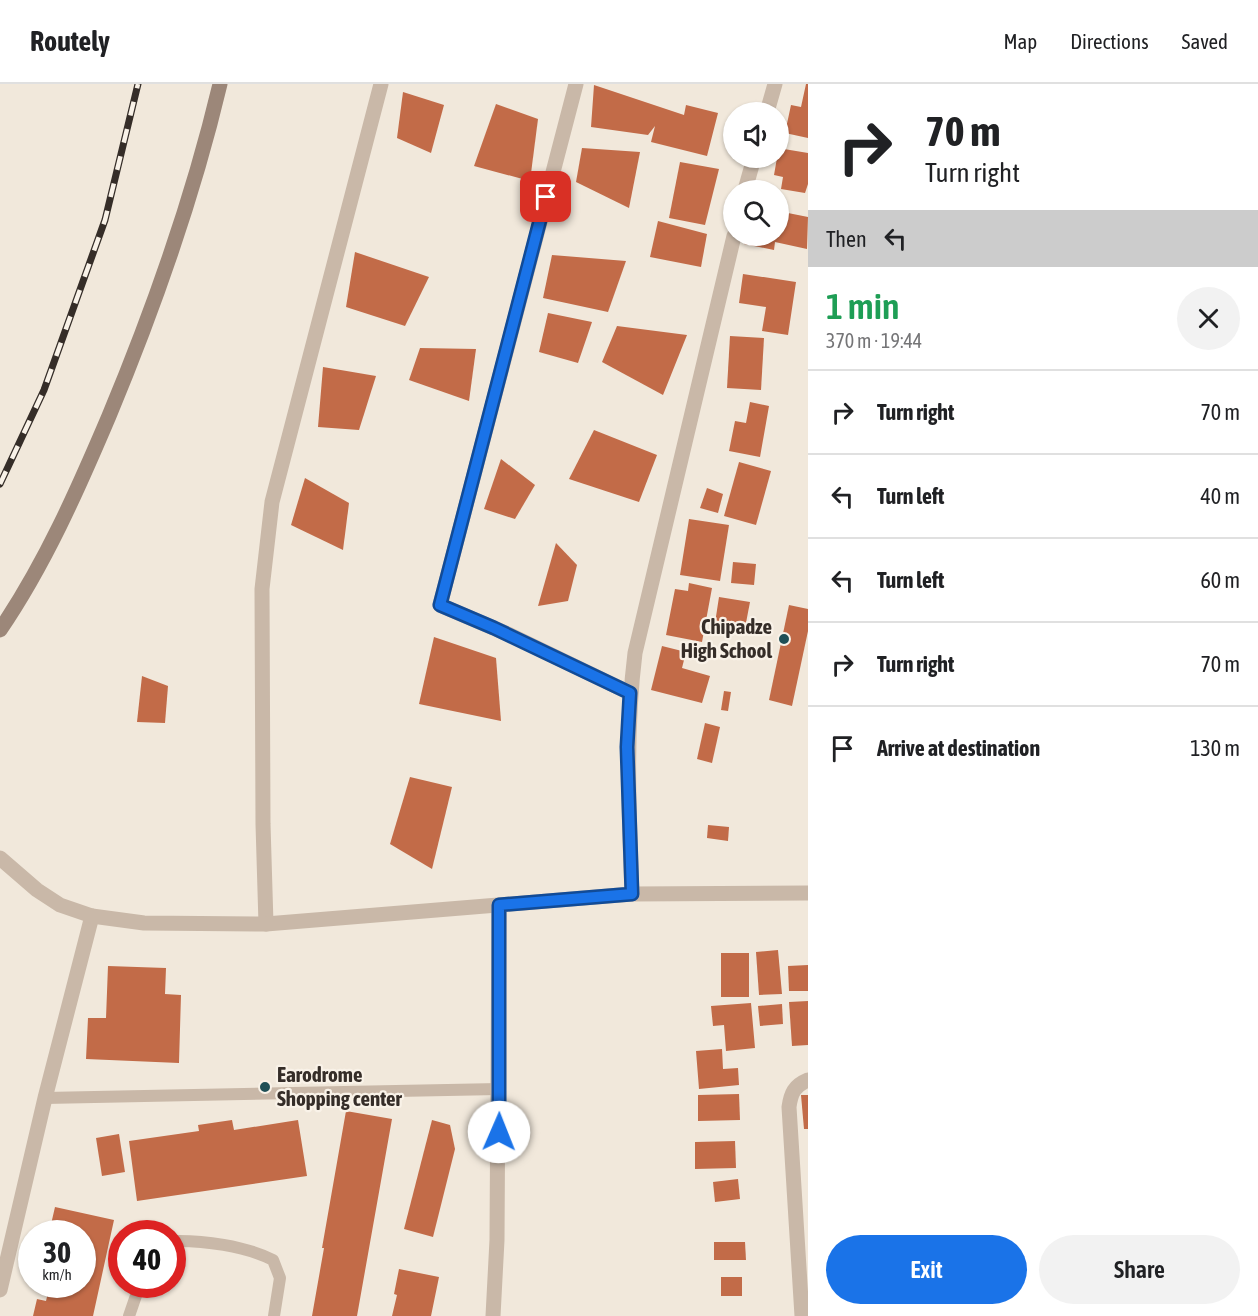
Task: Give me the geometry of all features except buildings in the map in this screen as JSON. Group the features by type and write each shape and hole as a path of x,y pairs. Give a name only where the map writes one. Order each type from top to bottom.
{"main road":[{"path":"0,630 18,604 65,514 139,343 174,245 220,84"}],"street":[{"path":"266,924 263,824 262,588 272,502 381,84"},
{"path":"576,84 440,605 510,635 630,693"},
{"path":"770,102 775,84"},
{"path":"632,894 627,747 635,653 732,246"},
{"path":"0,858 37,890 60,905 92,916 144,923 266,924 632,894 808,893"},
{"path":"493,1316 497,1240 499,905"},
{"path":"0,1290 45,1098 92,916"},
{"path":"802,1316 789,1107 791,1093 799,1084 808,1080"}],"lane":[{"path":"45,1098 499,1089"},
{"path":"186,1240 256,1252 273,1260 280,1278 274,1316"},
{"path":"129,1316 135,1298"}],"railway":[{"path":"0,484 44,390 105,220 138,84"}],"place":[{"name":"Chipadze High School","path":"784,639"},
{"name":"Earodrome Shopping center","path":"265,1087"}],"route":[{"path":"499,1132 499,905 632,894 627,747 630,693 460,612 440,605 546,197"}]}
